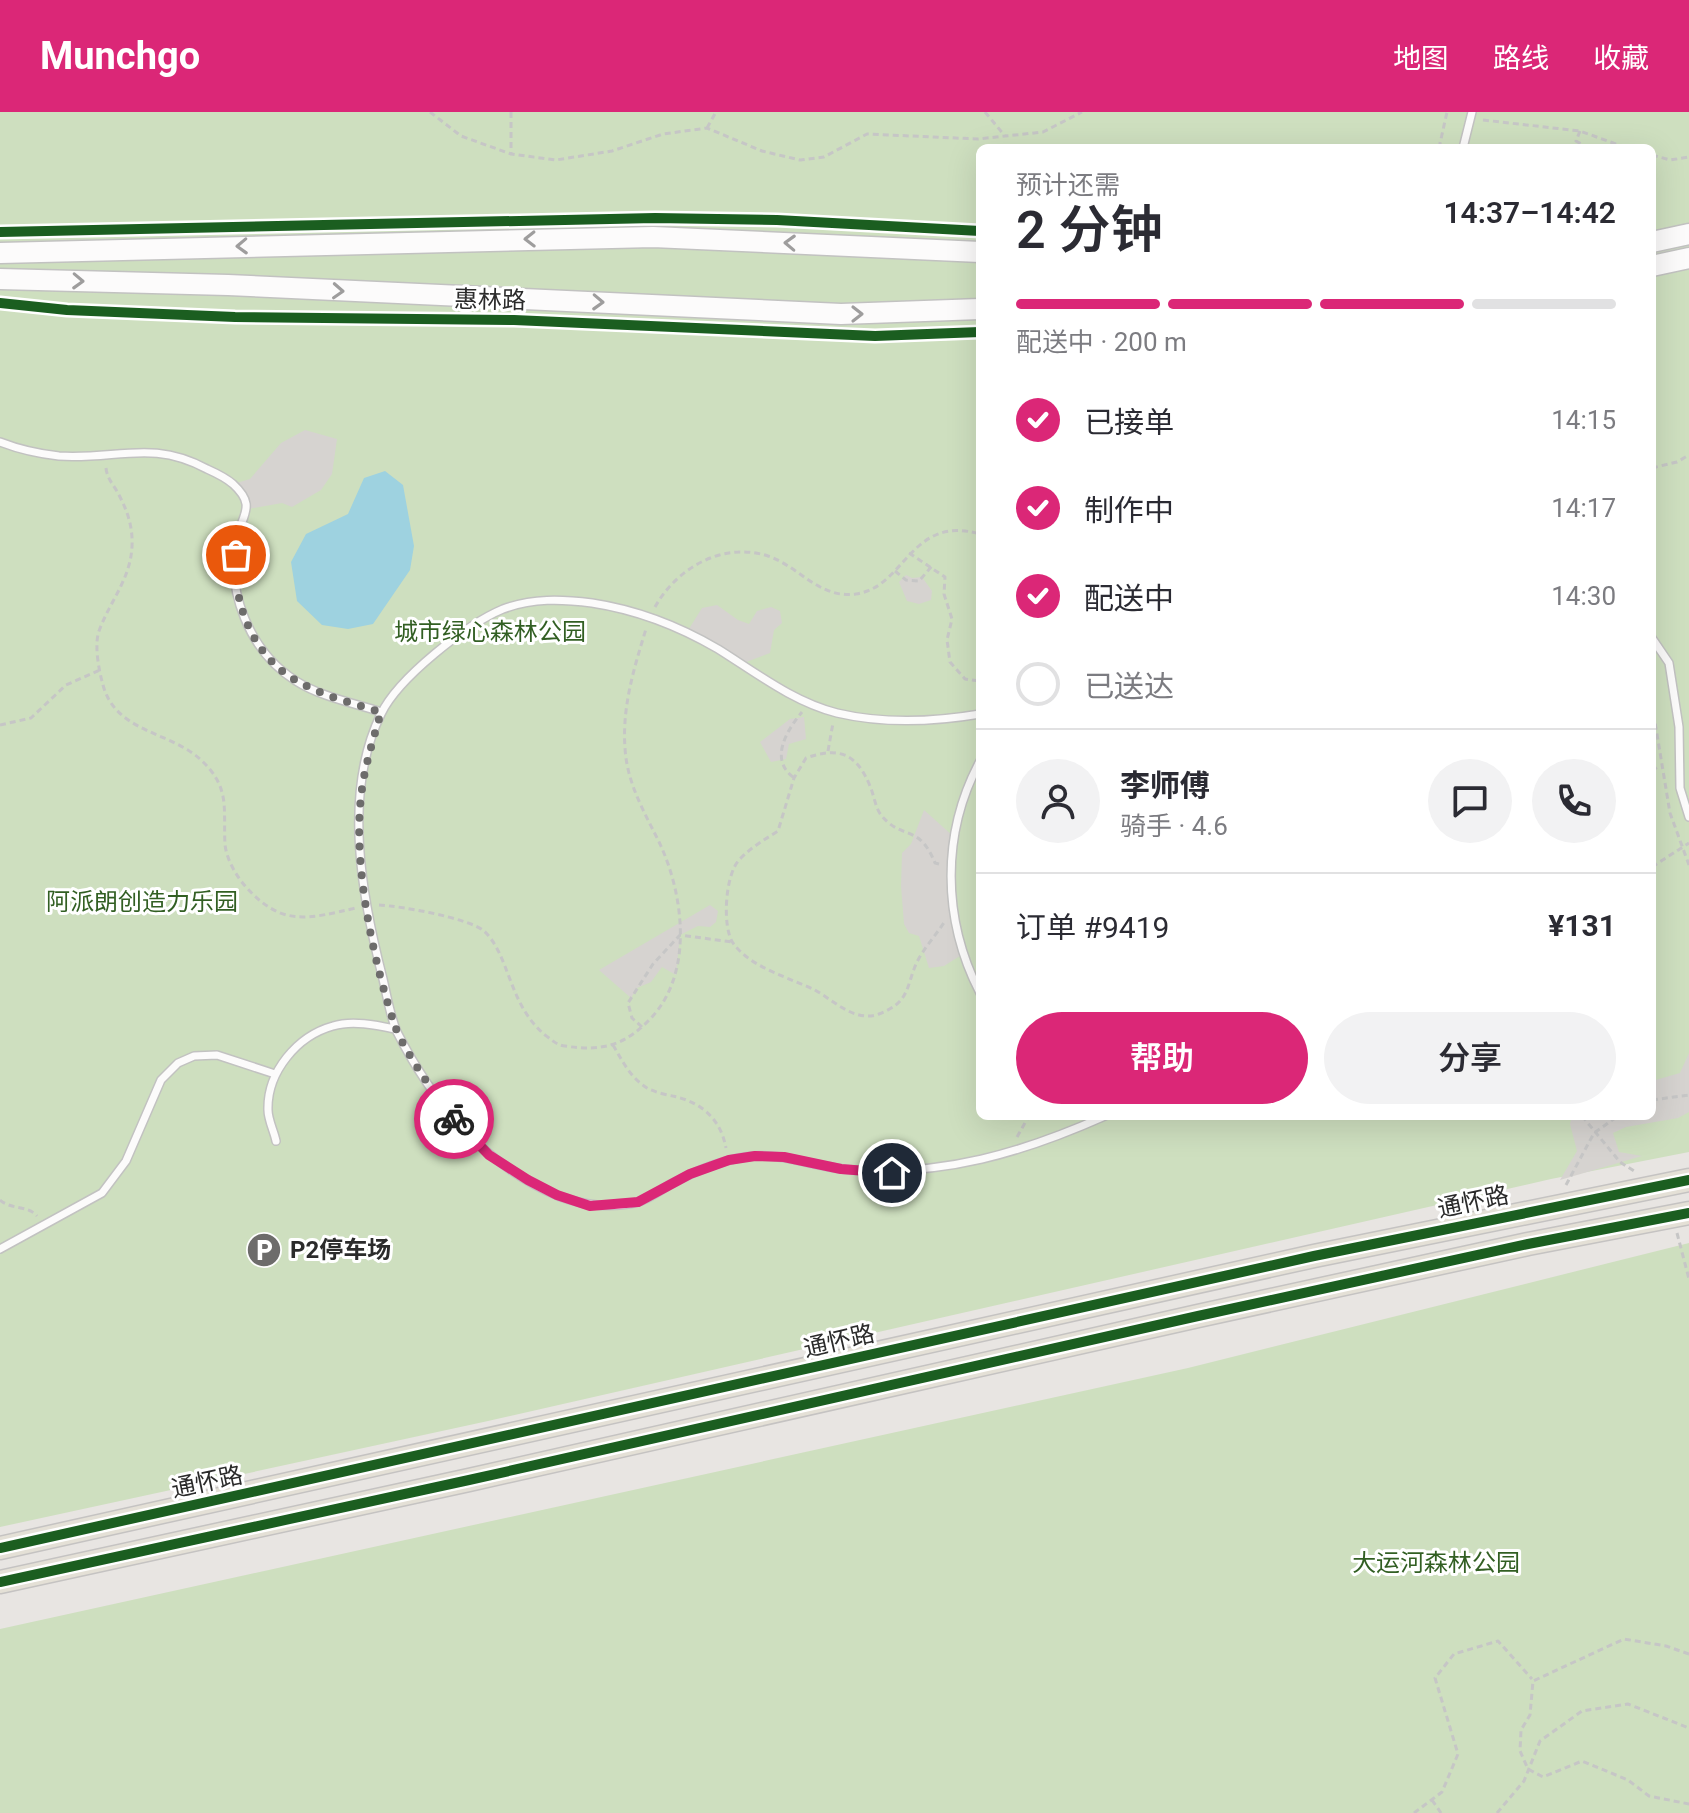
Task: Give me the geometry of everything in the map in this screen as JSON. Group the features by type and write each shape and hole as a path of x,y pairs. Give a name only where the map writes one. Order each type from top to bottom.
{"main road":[{"path":"1656,241 1689,234"},
{"path":"0,253 653,237 976,252"},
{"path":"1656,265 1689,258"},
{"name":"惠林路","path":"0,279 228,285 841,314 976,309"},
{"name":"通怀路","path":"0,1548 1314,1256 1689,1180"},
{"path":"0,1582 1333,1287 1689,1213"}],"lane":[{"path":"1464,144 1471,115"},
{"path":"0,442 59,456 157,451 189,459 233,484 245,496 248,509 237,538 234,571 241,608 256,645 296,681 381,712"},
{"path":"976,715 936,721 882,720 835,712 809,703 676,626 650,616 554,598 503,609 458,635 411,676 381,712 365,766 360,810 361,862 366,905 395,1029 439,1102 489,1155 557,1195 590,1206 638,1202 690,1174 729,1160 755,1156 784,1157 841,1169 892,1173 945,1168 1030,1147 1095,1120"},
{"path":"1656,644 1669,663 1679,727 1680,788 1689,817"},
{"path":"976,768 965,789 953,836 949,869 952,909 963,954 976,984"},
{"path":"276,1141 268,1110 275,1074 288,1054 333,1026 365,1023 395,1029"},
{"path":"0,1249 102,1193 126,1161 161,1080 178,1063 194,1056 217,1055 275,1074"}],"path":[{"path":"430,112 461,136 511,154 556,160 612,151 663,134 707,128 762,151 800,160 824,157 867,134 892,133 944,140 1005,136 1043,132 1082,112"},
{"path":"511,112 511,154"},
{"path":"707,128 716,112"},
{"path":"985,112 1005,136"},
{"path":"1440,144 1447,112"},
{"path":"1471,115 1580,131 1616,144"},
{"path":"1580,131 1576,141 1581,144"},
{"path":"1656,156 1670,160 1689,157"},
{"path":"104,455 107,476 131,522 132,548 128,577 98,633 104,689 117,711 142,730 200,759 218,780 227,815 225,846 238,878 264,907 292,917 322,916 366,905 403,906 467,922 485,932 518,1004 534,1026 558,1045 589,1050 613,1045 635,1035 660,1007 676,975 680,935 678,904 661,847 637,802 625,750 626,704 650,616 666,587 688,567 718,557 747,554 767,556 836,595 859,594 877,586 895,571 921,542 941,533 968,530 976,533"},
{"path":"1656,467 1677,462 1689,455"},
{"path":"908,553 945,577 944,594 952,619 947,640 950,662 965,679 976,680"},
{"path":"895,571 906,580 919,581 932,566"},
{"path":"0,725 31,718 66,685 100,670"},
{"path":"794,778 785,771 781,758 786,733 809,703"},
{"path":"828,751 835,712"},
{"path":"732,942 726,913 729,880 736,863 755,845 778,831 794,778 806,758 828,751 841,752 858,764 869,783 879,813 895,828 915,833 929,847 935,863 949,869"},
{"path":"1656,768 1679,751"},
{"path":"1656,864 1689,843"},
{"path":"642,1027 632,1018 628,1003 653,964 680,935 707,936 732,942 757,964 816,991 859,1016 880,1014 907,994 917,962 952,909"},
{"path":"613,1045 630,1075 650,1090 687,1100 712,1115 723,1132 729,1160"},
{"path":"1656,1099 1689,1095"},
{"path":"1585,1120 1620,1162 1634,1170"},
{"path":"1560,1206 1568,1178 1594,1133 1612,1120"},
{"path":"0,1200 8,1207 33,1211 45,1224"},
{"path":"1533,1681 1624,1639 1666,1646 1689,1654"},
{"path":"1414,1813 1442,1792 1458,1754 1435,1678 1454,1654 1498,1641 1533,1681 1530,1715 1521,1730 1520,1751 1528,1769 1543,1777 1582,1761 1628,1780 1649,1796 1689,1804"},
{"path":"1497,1813 1524,1781 1540,1741 1582,1711 1628,1704 1689,1728"},
{"path":"1432,1800 1441,1813"}],"green space":[{"name":"城市绿心森林公园","path":"0,112 1689,112 1689,1152 1551,1179 488,1421 0,1527"},
{"name":"大运河森林公园","path":"1689,1243 1689,1813 0,1813 0,1629 1188,1368"}],"shaded area":[{"path":"305,430 337,439 332,474 321,490 292,507 282,503 248,509 233,484 250,479 281,443"},
{"path":"906,575 922,577 932,591 931,600 919,604 907,601 899,582"},
{"path":"717,605 749,624 757,611 771,607 780,611 782,623 774,630 770,653 741,664 687,632 702,608"},
{"path":"804,717 806,739 789,744 786,759 771,762 760,742 790,719"},
{"path":"924,810 953,836 949,869 963,954 944,966 929,968 919,936 909,933 904,924 901,886 902,853 911,844"},
{"path":"710,905 718,911 716,922 710,927 698,926 680,935 676,975 662,967 651,982 637,988 631,998 599,970"},
{"path":"1689,1053 1689,1112 1678,1118 1626,1127 1613,1133 1619,1152 1642,1156 1560,1180 1577,1151 1571,1120 1656,1120 1656,1080 1680,1073"}],"water":[{"path":"385,471 403,485 414,546 410,570 373,624 348,629 322,625 297,601 291,562 306,534 348,514 364,478"}],"cycle path":[{"path":"0,232 655,218 777,220 976,231"},
{"path":"0,303 67,310 235,317 514,320 875,336 976,332"},
{"path":"0,1548 1314,1256 1689,1180"},
{"path":"0,1582 1198,1316 1528,1244 1689,1213"}],"way so far":[{"path":"236,555 234,571 241,608 256,645 296,681 381,712 365,766 360,810 366,905 395,1029 439,1102 454,1119"}],"place":[{"name":"P2停车场","path":"264,1250"}],"route":[{"path":"454,1119 489,1155 528,1180 557,1195 590,1206 638,1202 690,1174 729,1160 755,1156 784,1157 841,1169 892,1173"}],"park label":[{"name":"阿派朗创造力乐园","path":"142,902"}]}
